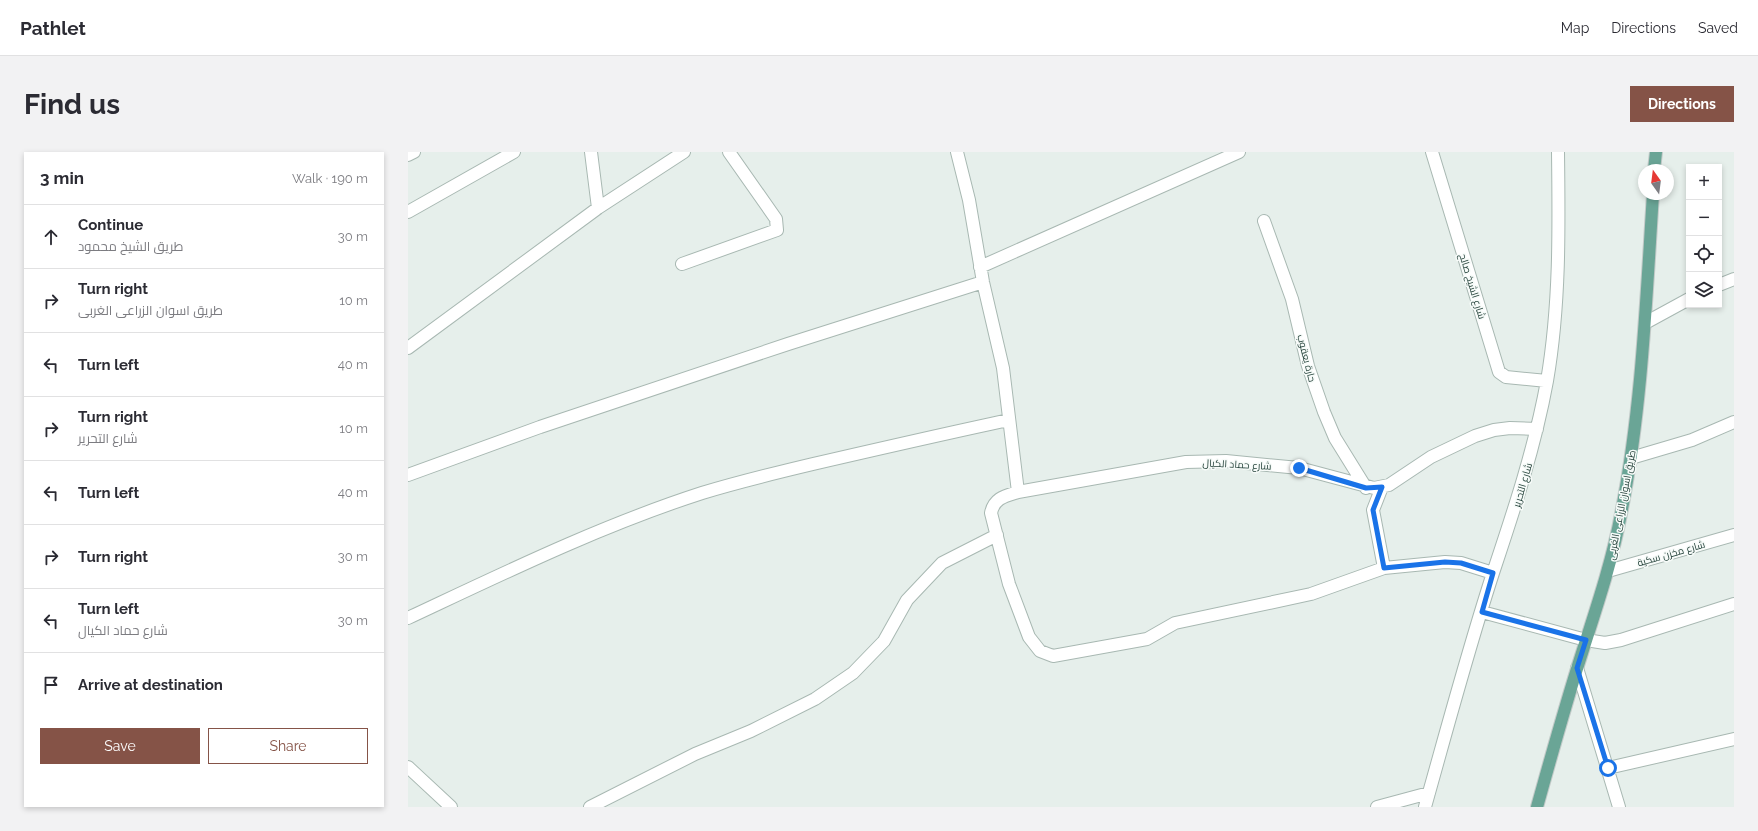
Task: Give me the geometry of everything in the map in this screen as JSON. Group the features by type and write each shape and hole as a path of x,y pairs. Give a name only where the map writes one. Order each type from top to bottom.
{"main road":[{"path":"1655,164 1656,152"},
{"name":"طريق اسوان الزراعى الغربى","path":"1537,807 1577,668 1608,571 1621,515 1631,458 1640,391 1653,200"}],"street":[{"path":"408,155 414,152"},
{"path":"408,212 514,152"},
{"path":"591,152 598,208"},
{"path":"408,348 598,208 684,152"},
{"path":"682,264 777,230 776,220 729,152"},
{"path":"957,152 970,200 980,267 1003,368 1018,492"},
{"path":"980,267 1239,152"},
{"name":"شارع الشيخ صالح","path":"1432,152 1499,372 1506,377 1547,381"},
{"name":"شارع التحرير","path":"1425,807 1493,573 1524,478 1537,430 1547,381 1558,278 1558,152"},
{"name":"حارة يعقوب","path":"1264,221 1292,299 1308,366 1321,406 1336,438 1366,488"},
{"path":"1722,284 1734,280"},
{"path":"408,475 547,424 788,344 983,282"},
{"path":"1645,323 1686,300"},
{"path":"408,618 560,548 639,515 700,494 736,483 833,459 1009,420"},
{"path":"1631,458 1692,440 1734,422"},
{"name":"شارع حماد الكيال","path":"1493,573 1461,563 1445,562 1384,568 1311,594 1176,623 1146,639 1053,656 1040,651 1029,637 1009,584 991,513 992,508 1001,497 1018,492 1186,462 1226,461 1299,468 1366,488 1382,487 1431,457 1475,436 1494,430 1510,428 1537,430"},
{"path":"1382,487 1373,510 1384,568"},
{"path":"590,807 695,754 762,726 815,699 852,673 884,641 907,600 942,563 997,535"},
{"name":"شارع مخزن سكية","path":"1608,571 1734,535"},
{"path":"1482,612 1586,640 1605,643 1621,640 1734,604"},
{"path":"1577,668 1619,807"},
{"path":"1608,768 1734,738"},
{"path":"408,767 451,807"},
{"path":"1377,807 1429,793"}],"route":[{"path":"1299,468 1366,488 1382,487 1375,501 1373,510 1384,568 1445,562 1461,563 1493,573 1482,612 1586,640 1577,668 1608,768"}]}
